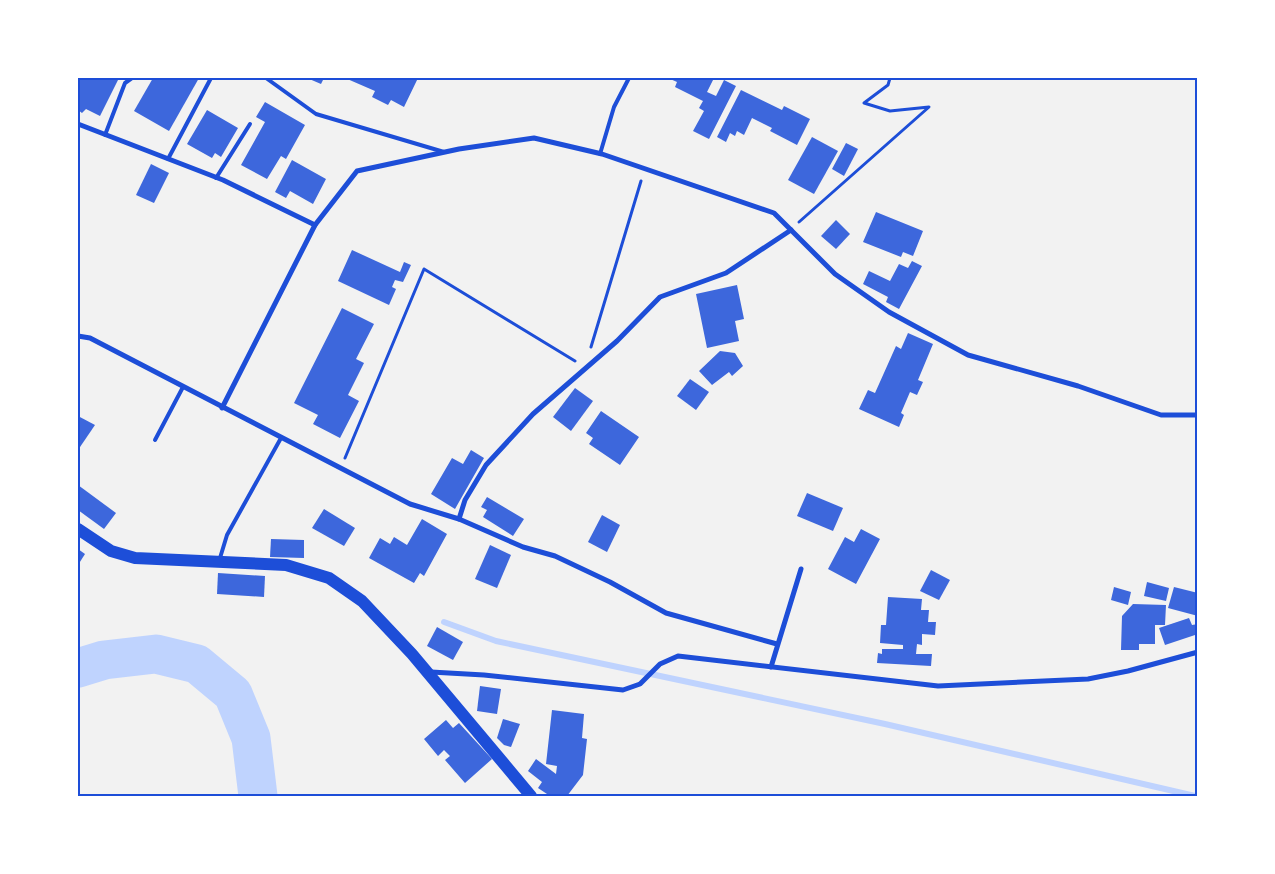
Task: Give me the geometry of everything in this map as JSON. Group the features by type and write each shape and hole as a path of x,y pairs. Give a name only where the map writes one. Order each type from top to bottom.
{"main road":[{"path":"78,529 111,551 135,558 286,565 329,578 362,601 427,672 531,796"}],"street":[{"path":"78,124 216,178 315,225"},
{"path":"222,408 315,225 357,171 444,152 534,138 600,154 774,213 834,274 889,312 968,356 1078,386 1161,415 1198,415"},
{"path":"459,519 465,500 486,465 533,414 602,354 660,297 726,273 791,230"},
{"path":"78,336 90,338 410,504 459,519 523,547 555,556 610,582 666,613 777,644"},
{"path":"771,667 801,569"},
{"path":"427,672 484,675 623,690 640,684 660,664 678,656 938,686 1088,678 1128,671 1198,652"}],"lane":[{"path":"105,135 125,83 132,78"},
{"path":"168,159 211,78"},
{"path":"266,78 316,114 444,152"},
{"path":"600,154 614,107 629,78"},
{"path":"216,178 250,124"},
{"path":"155,440 183,387"},
{"path":"219,562 227,535 281,438"}],"path":[{"path":"791,230 929,107 890,111 864,103 888,85 890,78"},
{"path":"602,354 590,347 644,169"},
{"path":"341,469 424,269 586,368"}],"building":[{"path":"79,78 119,78 100,116 86,109 82,113 78,110"},
{"path":"153,78 199,78 169,131 134,111"},
{"path":"307,78 324,78 321,84"},
{"path":"345,78 418,78 404,107 391,100 388,105 372,97 375,91"},
{"path":"668,78 714,78 707,92 716,96 724,80 736,86 709,139 693,131 704,111 699,108 703,101 675,87 677,82"},
{"path":"741,90 782,110 784,106 810,119 797,145 770,131 772,128 752,118 744,135 737,131 735,136 730,133 726,142 717,137"},
{"path":"265,102 305,125 286,159 281,156 267,179 241,165 265,122 256,117"},
{"path":"207,110 238,128 221,157 215,153 212,158 187,144"},
{"path":"812,137 838,151 814,194 788,180"},
{"path":"846,143 858,149 844,176 832,169"},
{"path":"292,160 326,179 313,204 290,191 286,198 275,192"},
{"path":"151,164 169,173 154,203 136,195"},
{"path":"876,212 923,231 913,256 903,252 901,257 863,242"},
{"path":"836,220 850,234 836,249 821,236"},
{"path":"352,250 400,272 404,262 411,265 403,282 395,280 392,287 396,289 389,305 338,281"},
{"path":"912,261 922,266 899,309 886,302 888,297 863,284 869,271 890,281 899,264 908,268"},
{"path":"737,285 744,319 735,321 739,341 707,348 696,294"},
{"path":"342,308 374,324 356,359 364,363 348,395 359,401 340,438 313,424 318,415 294,403"},
{"path":"908,333 933,344 918,380 923,382 917,395 910,392 901,413 904,415 899,427 859,409 868,390 875,393 896,346 901,349"},
{"path":"720,351 735,353 743,366 732,376 729,372 712,385 699,371"},
{"path":"690,379 709,392 696,410 677,396"},
{"path":"575,388 593,401 571,431 553,417"},
{"path":"601,411 639,437 620,465 589,444 593,438 586,433"},
{"path":"78,416 95,425 78,450"},
{"path":"471,450 484,458 455,509 431,494 452,458 463,464"},
{"path":"78,485 116,513 104,529 78,510"},
{"path":"807,493 843,508 833,531 797,516"},
{"path":"487,497 524,519 513,536 483,517 487,510 481,507"},
{"path":"324,509 355,528 344,546 312,528"},
{"path":"602,515 620,525 607,552 588,542"},
{"path":"422,519 447,534 424,576 420,573 414,583 369,558 380,538 390,544 394,537 407,545"},
{"path":"861,529 880,539 856,584 828,569 845,537 854,542"},
{"path":"271,539 304,540 304,558 270,557"},
{"path":"490,545 511,555 497,588 475,579"},
{"path":"78,549 85,554 78,565"},
{"path":"931,570 950,580 939,600 920,591"},
{"path":"218,573 265,576 264,597 217,594"},
{"path":"1147,582 1169,588 1166,601 1144,596"},
{"path":"1114,587 1131,592 1128,605 1111,600"},
{"path":"1174,587 1198,593 1198,616 1168,608"},
{"path":"888,597 922,599 921,610 929,610 928,622 936,622 935,635 922,634 922,645 917,644 916,654 932,654 931,666 877,663 878,653 882,654 882,649 903,649 903,645 880,643 881,625 886,625"},
{"path":"1133,604 1166,605 1165,625 1155,625 1155,644 1139,644 1139,650 1121,650 1122,616"},
{"path":"1189,618 1192,625 1198,624 1198,634 1165,645 1159,628"},
{"path":"437,627 463,642 453,660 427,646"},
{"path":"480,686 501,689 497,714 477,711"},
{"path":"552,710 584,714 582,738 587,739 583,775 567,796 550,796 538,788 542,782 528,771 536,759 556,774 557,766 546,764"},
{"path":"503,719 520,724 511,747 504,745 497,738"},
{"path":"446,720 453,728 459,723 492,759 465,783 445,760 450,756 444,750 438,756 424,739"}],"waterway":[{"path":"444,622 496,641 885,724 1195,796"},
{"path":"78,668 104,660 156,654 197,664 233,694 251,738 258,796"}]}
